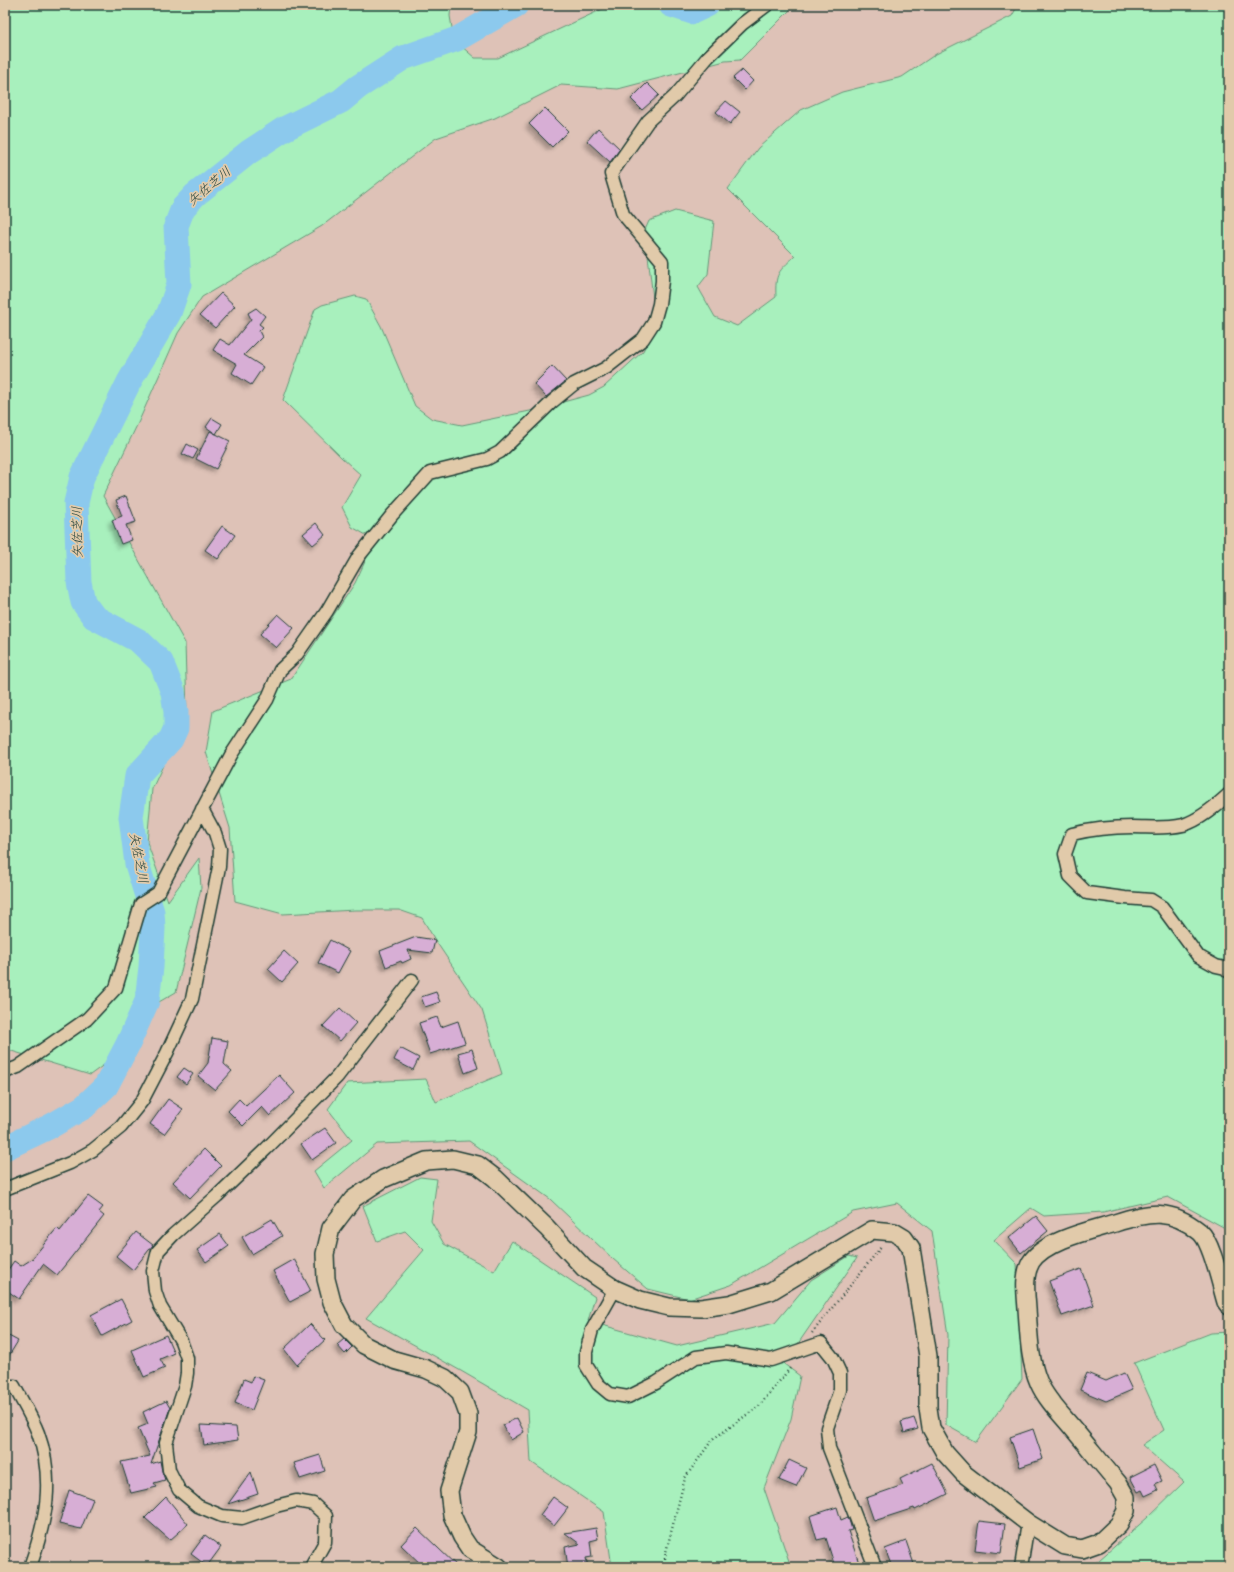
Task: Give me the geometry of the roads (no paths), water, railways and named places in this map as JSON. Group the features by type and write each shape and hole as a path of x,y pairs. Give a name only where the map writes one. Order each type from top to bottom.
{"street":[{"path":"5,1072 18,1066 87,1019 116,988 141,904 158,893 230,754 268,700 280,670 297,654 327,611 359,556 392,515 430,473 487,459 500,452 552,402 574,384 606,368 643,339 654,322 659,304 662,281 662,261 623,214 611,174 648,120 675,96 708,57 736,30 767,5"},
{"path":"1229,794 1213,809 1183,824 1163,828 1133,827 1091,829 1072,834 1065,854 1070,876 1087,893 1151,900 1162,907 1198,956 1216,966 1225,968 1229,972"},
{"path":"5,1189 70,1163 93,1150 121,1127 142,1101 168,1053 192,999 219,867 220,849 215,833 202,809"},
{"path":"311,1567 325,1542 326,1516 313,1504 296,1501 276,1506 242,1518 222,1516 198,1506 179,1490 169,1470 166,1443 185,1386 187,1358 181,1341 160,1306 155,1291 153,1271 158,1252 173,1234 217,1196 337,1077 412,980"},
{"path":"499,1567 470,1549 462,1537 452,1515 450,1491 468,1432 468,1414 460,1392 445,1378 426,1369 394,1360 364,1345 344,1325 332,1302 326,1279 325,1254 331,1228 353,1199 383,1179 426,1161 453,1158 478,1165 495,1178 547,1228 584,1268 615,1289 640,1300 669,1307 701,1308 729,1304 771,1291 872,1230 894,1232 904,1238 911,1248 928,1356 928,1408 931,1428 945,1453 963,1473 1028,1523 1065,1546 1082,1549 1099,1543 1119,1524 1126,1511 1126,1497 1118,1483 1053,1405 1039,1384 1032,1361 1028,1319 1026,1276 1032,1261 1045,1249 1060,1240 1133,1218 1153,1214 1170,1215 1187,1222 1202,1233 1211,1249 1226,1302 1229,1306"},
{"path":"615,1289 592,1330 586,1352 586,1365 598,1384 610,1394 628,1397 656,1383 696,1357 726,1353 770,1360 821,1343 833,1358 840,1374 840,1390 827,1428 829,1448 875,1567"},
{"path":"14,1386 37,1432 44,1453 46,1467 48,1496 42,1534 30,1567"},
{"path":"1020,1567 1028,1523"}],"waterway":[{"name":"矢佐芝川","path":"5,1148 51,1126 84,1107 106,1086 128,1044 147,1001 151,967 153,928 152,912 137,864 131,817 137,776 171,739 176,728 176,712 173,692 161,662 139,641 94,617 83,602 79,582 76,503 82,477 129,382 169,313 179,284 176,226 183,208 195,195 249,152 284,129 341,101 358,87 403,58 457,39 516,5"},
{"name":"矢佐芝川","path":"671,5 692,12 707,5"}]}
